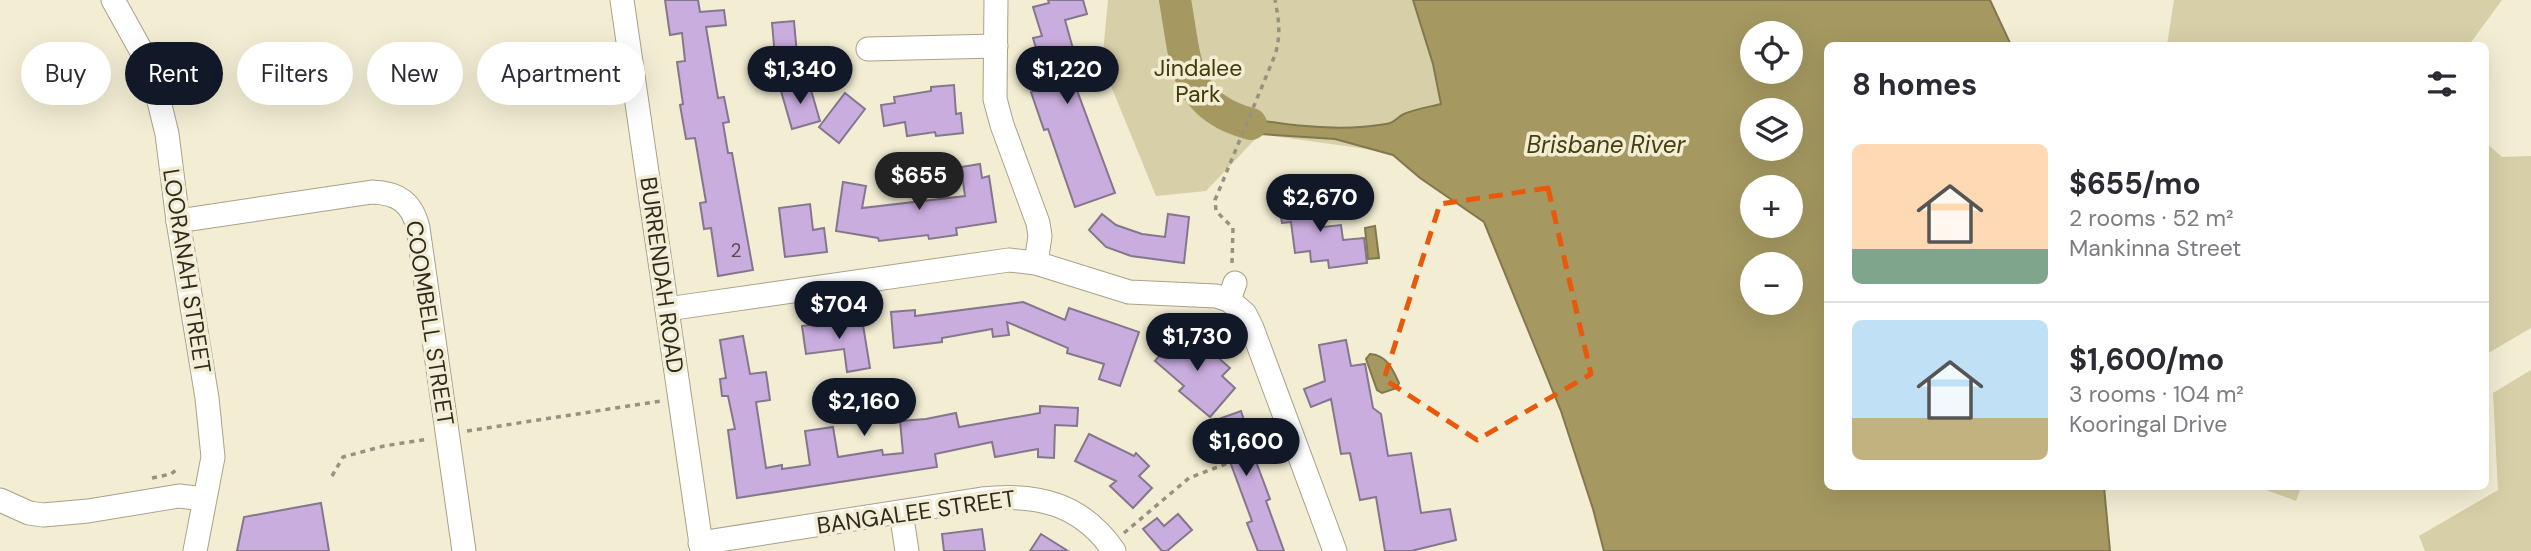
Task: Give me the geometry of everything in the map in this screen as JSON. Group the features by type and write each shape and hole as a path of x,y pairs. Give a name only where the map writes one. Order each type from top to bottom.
{"street":[{"name":"LOORANAH STREET","path":"113,0 143,54 157,93 167,134 213,457 195,551"},
{"name":"BURRENDAH ROAD","path":"622,0 701,547"},
{"path":"996,0 995,99 1038,223 1040,236 1036,263"},
{"path":"868,49 996,46"},
{"name":"COOMBELL STREET","path":"178,221 372,192 388,193 407,203 412,209 418,228 464,551"},
{"path":"667,309 997,261 1020,260 1129,292 1216,296 1232,291 1249,320 1335,551"},
{"path":"0,500 29,513 43,515 88,511 179,496 204,499"},
{"name":"BANGALEE STREET","path":"701,547 996,498 1035,498 1081,517 1091,524 1112,548"},
{"path":"901,512 906,551"}],"path":[{"path":"1232,291 1235,234 1230,222 1216,211 1215,200 1280,41 1280,23 1275,0"},
{"path":"472,430 680,398"},
{"path":"332,476 343,457 384,446 432,439"},
{"path":"1112,548 1189,478 1294,440"},
{"path":"141,481 171,474 176,470"}],"highlighted area":[{"path":"1548,188 1591,374 1477,440 1384,379 1440,204"}],"green space":[{"name":"Jindalee Park","path":"1108,0 1413,0 1433,64 1441,104 1402,115 1420,178 1393,155 1260,134 1206,191 1156,196 1102,64"},
{"path":"2174,0 2502,0 2471,42 2167,42"},
{"path":"2489,146 2502,157 2531,156 2531,328 2489,353"},
{"path":"2531,370 2531,551 2425,551 2419,536 2498,490 2493,393"},
{"path":"2266,490 2300,490 2296,501"}],"water":[{"name":"Brisbane River","path":"1413,0 1990,0 2010,42 1824,42 1824,490 2104,490 2110,551 1604,551 1561,411 1484,222 1420,178 1393,155 1335,139 1260,134 1237,125 1213,109 1276,123 1344,128 1389,123 1408,112 1441,104 1433,64"},
{"path":"1375,226 1379,258 1368,259 1365,228"},
{"path":"1370,354 1381,357 1389,364 1399,383 1397,388 1382,393 1377,390 1366,359"}],"building":[{"path":"665,0 698,0 700,12 724,10 726,25 706,27 718,98 724,97 729,122 723,123 728,153 732,153 753,270 718,276 711,228 704,229 700,203 706,202 695,138 686,139 680,105 683,104 677,62 685,61 682,33 670,35"},
{"path":"1048,0 1083,0 1087,14 1065,20 1075,56 1065,58 1115,193 1075,207 1048,129 1044,130 1031,92 1047,86 1033,38 1042,36 1033,7 1049,3"},
{"path":"794,21 797,55 775,57 772,23"},
{"path":"809,83 820,121 792,129 781,91"},
{"path":"954,85 956,114 961,113 963,133 936,136 935,132 907,136 905,122 884,126 881,105 895,103 894,97 931,91 931,87"},
{"path":"845,93 865,109 839,143 819,127"},
{"path":"980,164 982,178 989,176 996,222 956,228 957,235 929,239 928,235 879,241 878,238 836,231 843,182 866,186 862,208 965,196 961,167"},
{"path":"1319,194 1323,227 1341,225 1343,240 1364,238 1367,263 1329,268 1328,260 1311,262 1310,251 1295,253 1291,222 1282,223 1278,199"},
{"path":"810,204 813,230 824,228 827,252 785,257 779,208"},
{"path":"1102,214 1116,225 1142,234 1165,237 1168,214 1189,217 1184,263 1131,256 1106,247 1089,230"},
{"path":"1023,302 1065,320 1069,308 1139,332 1120,386 1099,379 1104,364 1067,353 1068,348 1007,322 1009,335 993,337 992,329 942,338 942,342 894,348 891,312 915,310 915,316"},
{"path":"856,318 857,325 863,325 870,368 847,372 844,349 806,354 802,326"},
{"path":"1181,331 1210,356 1213,353 1230,368 1222,376 1235,388 1210,417 1179,391 1184,386 1155,361"},
{"path":"743,336 750,374 766,372 770,400 756,402 766,468 810,465 805,431 833,427 838,457 882,450 883,455 903,453 900,421 956,413 959,427 1040,413 1040,406 1078,408 1077,426 1055,425 1054,458 1038,457 1038,449 995,457 992,442 935,454 937,467 737,498 728,430 735,429 728,396 722,396 720,379 726,378 720,340"},
{"path":"1346,340 1351,366 1365,364 1373,408 1381,414 1388,456 1411,453 1421,513 1450,509 1456,540 1411,551 1385,551 1376,497 1360,500 1350,453 1341,454 1331,399 1311,407 1304,389 1325,381 1319,345"},
{"path":"1241,411 1251,442 1249,443 1270,499 1266,501 1284,551 1258,551 1247,523 1252,521 1226,451 1212,456 1204,432 1220,426 1213,421"},
{"path":"1089,434 1134,456 1136,453 1149,466 1139,476 1152,488 1133,508 1110,486 1116,481 1075,461"},
{"path":"321,503 329,551 237,551 244,517"},
{"path":"1178,514 1192,530 1167,551 1162,551 1143,529 1157,518 1164,526"},
{"path":"982,529 985,551 944,551 942,534"},
{"path":"1041,534 1068,551 1030,551"}],"waterway":[{"path":"1175,0 1186,61 1191,78 1200,93 1228,116 1251,124"}]}
